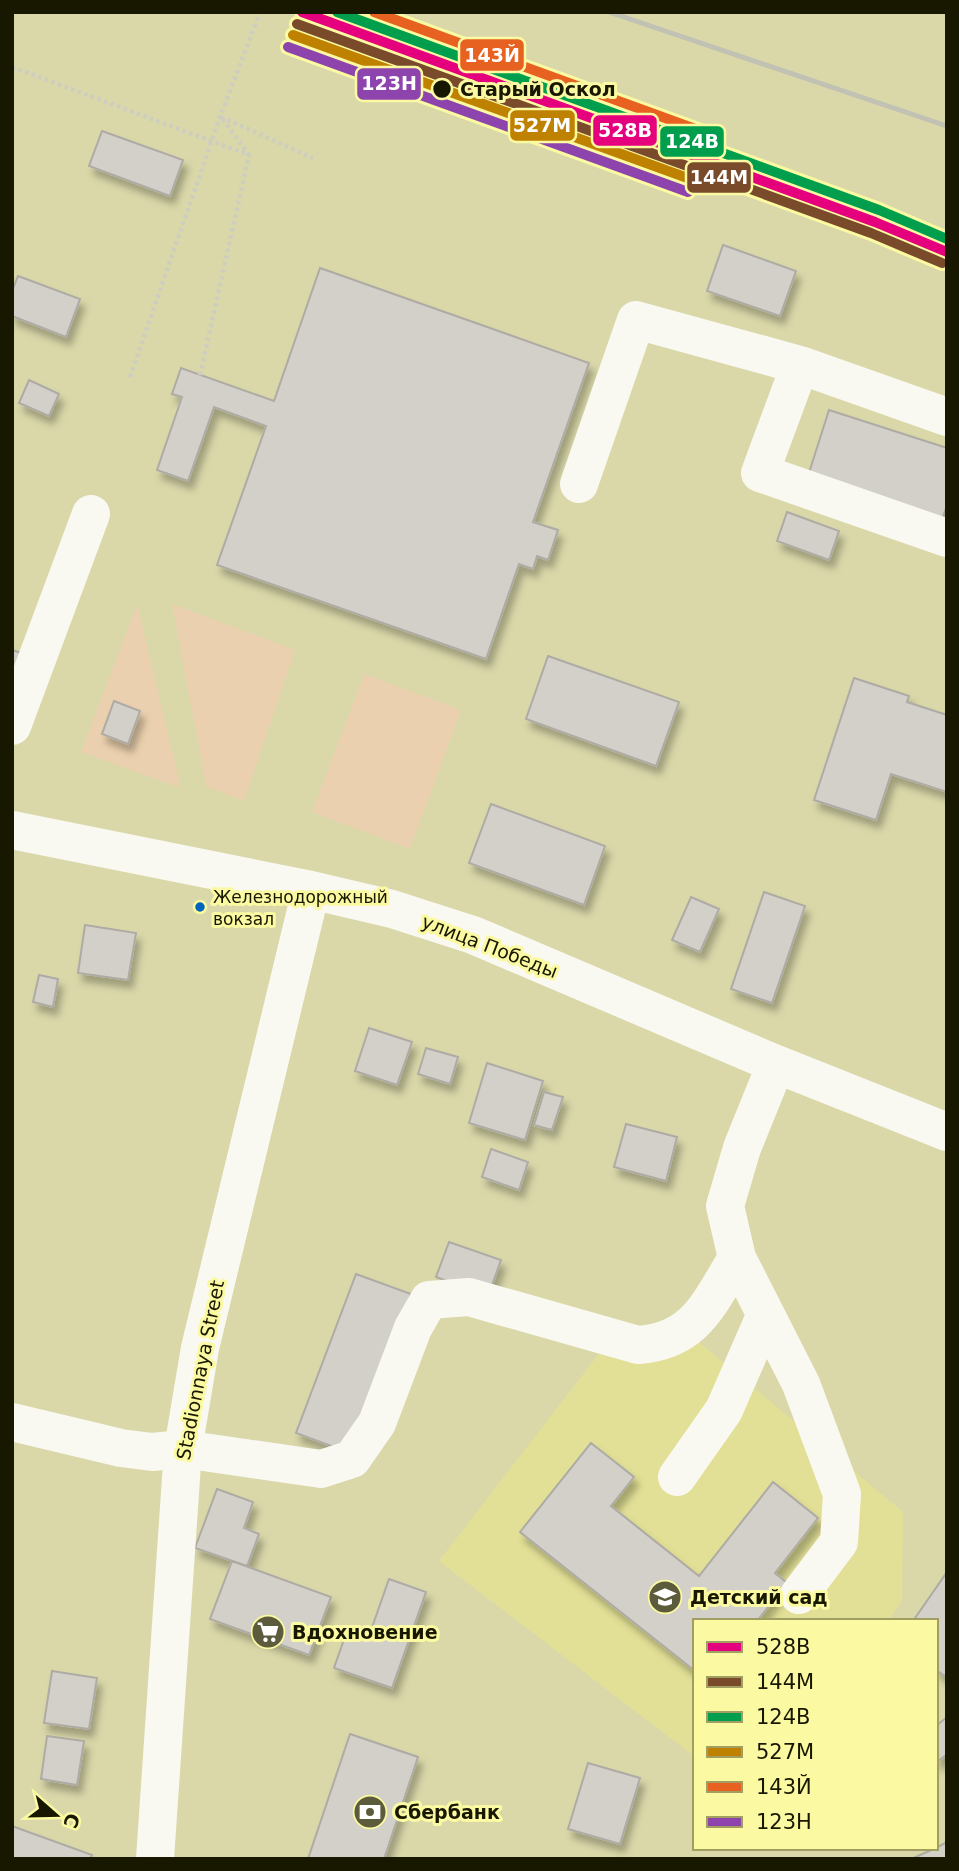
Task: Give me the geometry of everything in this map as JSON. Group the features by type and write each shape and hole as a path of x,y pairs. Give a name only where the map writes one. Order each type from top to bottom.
{"street":[{"path":"579,484 636,320 800,365 947,417"},
{"path":"800,365 761,473 947,538"},
{"path":"12,726 91,514"},
{"name":"улица Победы","path":"12,830 311,890 392,909 473,935 776,1064 947,1132"},
{"name":"Stadionnaya Street","path":"155,1859 183,1449 200,1348 311,890"},
{"path":"776,1064 742,1148 725,1206 737,1258 801,1384 842,1494 839,1542 799,1595"},
{"path":"12,1422 121,1448 152,1452 183,1449 321,1469 352,1460 377,1423 413,1328 429,1300 469,1297 638,1345 663,1344 693,1327 737,1258"},
{"path":"677,1477 724,1410 765,1316"}],"path":[{"path":"130,377 220,117 260,12"},
{"path":"12,67 249,155"},
{"path":"200,375 249,155 220,117"},
{"path":"220,117 313,158"}],"shaded area":[{"path":"137,604 181,788 81,752"},
{"path":"172,604 295,650 244,801 206,786"},
{"path":"364,674 461,710 410,849 312,812"},
{"path":"671,1319 903,1512 902,1601 888,1619 693,1619 693,1755 439,1561 598,1355"}],"building":[{"path":"102,131 183,160 170,196 89,166"},
{"path":"723,245 796,271 780,316 707,291"},
{"path":"320,268 589,363 533,522 558,530 548,560 537,556 533,569 519,564 486,659 217,565 266,426 214,407 188,481 157,470 182,397 172,394 181,368 274,401"},
{"path":"18,276 80,299 66,337 12,316 12,291"},
{"path":"29,380 59,394 49,416 19,403"},
{"path":"829,410 947,448 947,505 942,520 808,476"},
{"path":"787,512 839,531 829,560 777,541"},
{"path":"13,650 31,657 12,676"},
{"path":"548,656 679,702 656,766 526,719"},
{"path":"854,678 909,696 907,702 947,715 947,792 891,774 876,820 814,800"},
{"path":"114,701 140,711 128,744 102,734"},
{"path":"491,804 605,846 584,905 469,863"},
{"path":"764,892 805,906 772,1003 731,989"},
{"path":"691,897 719,909 700,952 672,940"},
{"path":"85,925 136,933 128,980 78,973"},
{"path":"39,975 58,979 53,1007 33,1002"},
{"path":"369,1028 412,1042 397,1085 355,1071"},
{"path":"426,1048 458,1057 450,1084 418,1074"},
{"path":"487,1063 543,1081 525,1140 469,1123"},
{"path":"544,1092 563,1097 552,1130 534,1125"},
{"path":"626,1124 677,1137 666,1181 614,1167"},
{"path":"491,1149 528,1162 519,1190 482,1177"},
{"path":"449,1242 501,1260 488,1296 436,1277"},
{"path":"356,1274 411,1294 350,1453 296,1433"},
{"path":"591,1443 634,1477 611,1506 699,1576 773,1482 818,1518 775,1573 787,1583 759,1619 693,1619 693,1669 520,1532"},
{"path":"217,1489 253,1502 244,1528 259,1534 247,1566 195,1548"},
{"path":"232,1561 331,1597 309,1655 210,1619"},
{"path":"947,1572 945,1676 938,1671 938,1619 914,1619"},
{"path":"389,1579 426,1592 392,1688 334,1668 348,1628 369,1636"},
{"path":"52,1671 97,1678 89,1729 44,1723"},
{"path":"947,1717 947,1754 938,1761 938,1724"},
{"path":"350,1734 418,1757 384,1859 308,1859"},
{"path":"47,1736 84,1741 77,1785 41,1779"},
{"path":"588,1763 640,1778 620,1844 568,1829"},
{"path":"12,1826 92,1855 90,1859 12,1859"},
{"path":"947,1842 947,1859 911,1859 938,1850 938,1847"}],"railway":[{"path":"609,12 947,126"}],"transit line":[{"name":"528В","path":"302,12 875,222 947,252"},
{"name":"124В","path":"337,12 879,210 947,239"},
{"name":"143Й","path":"374,12 709,134"},
{"name":"144М","path":"297,24 871,233 942,263"},
{"name":"527М","path":"293,35 693,180"},
{"name":"123Н","path":"288,47 688,192"}],"place":[{"name":"Старый Оскол","path":"442,89"},
{"name":"Железнодорожный вокзал","path":"200,907"},
{"name":"Детский сад","path":"665,1597"},
{"name":"Вдохновение","path":"268,1632"},
{"name":"Сбербанк","path":"370,1812"}]}
